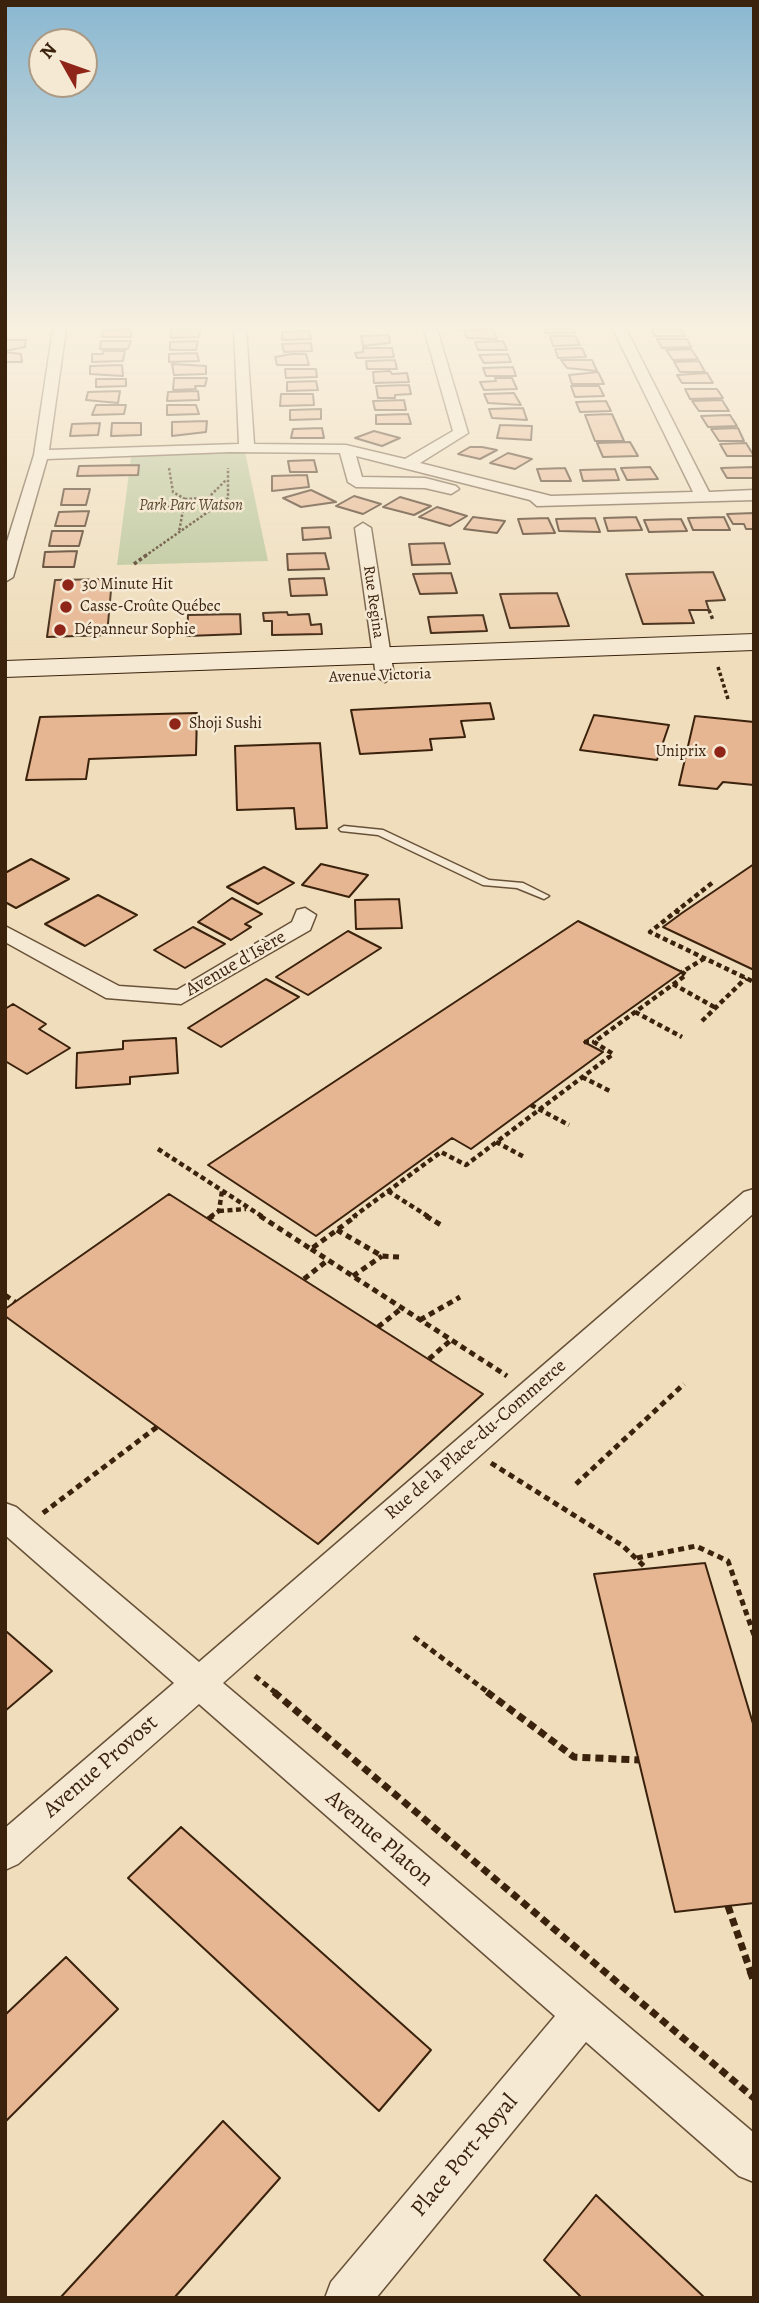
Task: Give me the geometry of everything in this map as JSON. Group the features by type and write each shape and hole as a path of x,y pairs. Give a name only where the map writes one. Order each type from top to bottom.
{"main road":[{"name":"Avenue Victoria","path":"5,689 383,665 753,648"},
{"name":"Avenue Victoria","path":"5,669 717,664 753,648"}],"street":[{"path":"5,577 44,436"},
{"path":"246,436 247,448"},
{"path":"409,463 455,436"},
{"path":"673,436 703,496"},
{"path":"41,454 247,448 346,449 553,501"},
{"path":"346,449 356,482 425,483 503,503 754,495"},
{"name":"Rue Regina","path":"363,528 383,665"},
{"name":"Avenue d'Isère","path":"5,933 114,993 181,997 302,925 304,915"},
{"name":"Rue de la Place-du-Commerce","path":"198,1683 754,1198"},
{"name":"Avenue Platon","path":"13,1523 754,2161"},
{"name":"Avenue Provost","path":"5,1852 198,1683"},
{"name":"Place Port-Royal","path":"347,2298 583,2014"}],"lane":[{"path":"344,829 380,832 487,883 519,885 544,896"}],"path":[{"path":"160,463 171,470 173,492 185,499 208,498 227,479"},
{"path":"134,565 229,498 228,466"},
{"path":"179,533 185,499"},
{"path":"168,507 184,506"},
{"path":"207,513 212,516"},
{"path":"717,664 729,699"},
{"path":"712,883 650,932 754,982"},
{"path":"675,910 682,913"},
{"path":"594,1042 686,975 682,972 705,958"},
{"path":"702,1021 746,978"},
{"path":"673,984 716,1008"},
{"path":"635,1012 682,1037"},
{"path":"311,1249 438,1151 466,1165 613,1054 594,1042 584,1042"},
{"path":"582,1077 612,1092"},
{"path":"531,1105 569,1125"},
{"path":"496,1142 526,1158"},
{"path":"158,1149 531,1392"},
{"path":"219,1211 222,1191"},
{"path":"388,1191 441,1225"},
{"path":"208,1219 219,1211 248,1208"},
{"path":"337,1230 382,1256 399,1258"},
{"path":"353,1276 382,1256"},
{"path":"304,1279 328,1260"},
{"path":"5,1295 15,1302"},
{"path":"420,1320 460,1297"},
{"path":"378,1327 402,1308"},
{"path":"429,1359 451,1340"},
{"path":"576,1484 684,1384"},
{"path":"13,1523 157,1427"},
{"path":"467,1448 623,1546 646,1569"},
{"path":"636,1558 696,1546 729,1561 754,1635"},
{"path":"414,1637 574,1757 639,1760"},
{"path":"229,1656 319,1728 754,2098"},
{"path":"728,1906 754,1982"}],"green space":[{"name":"Park Parc Watson","path":"244,447 268,561 117,565 132,450"}],"building":[{"path":"324,436 324,438 291,438"},
{"path":"394,436 400,438 382,446 355,438"},
{"path":"497,436 531,436 531,440"},
{"path":"593,436 622,436 624,441 595,441"},
{"path":"716,436 742,436 744,441 719,441"},
{"path":"630,442 638,456 603,457 597,443"},
{"path":"746,443 754,456 727,456 720,444"},
{"path":"470,447 497,450 480,459 458,454"},
{"path":"508,453 532,459 515,469 490,463"},
{"path":"314,460 317,472 290,472 288,461"},
{"path":"139,465 138,475 77,476 79,466"},
{"path":"650,467 658,479 627,480 621,468"},
{"path":"754,467 754,478 727,478 721,468"},
{"path":"565,468 571,481 541,481 537,469"},
{"path":"615,469 619,480 583,481 580,470"},
{"path":"307,475 309,487 272,491 272,476"},
{"path":"64,489 90,489 86,505 61,505"},
{"path":"311,490 336,502 301,507 283,498"},
{"path":"354,496 381,504 363,514 336,506"},
{"path":"400,497 431,506 414,515 383,507"},
{"path":"437,507 467,516 450,526 419,517"},
{"path":"89,511 85,526 55,526 59,512"},
{"path":"754,513 754,529 746,529 744,524 733,524 727,514"},
{"path":"473,517 505,521 497,533 464,529"},
{"path":"636,517 642,530 608,531 604,518"},
{"path":"724,517 730,530 693,530 688,518"},
{"path":"548,518 555,533 523,534 518,519"},
{"path":"595,518 600,532 559,531 556,519"},
{"path":"681,519 687,531 649,532 644,520"},
{"path":"329,527 331,538 303,540 302,528"},
{"path":"52,531 83,531 79,546 49,546"},
{"path":"444,543 450,564 412,565 409,544"},
{"path":"77,551 74,567 43,567 45,552"},
{"path":"325,553 329,569 288,570 287,554"},
{"path":"713,572 725,600 706,601 709,610 689,610 694,623 643,624 626,574"},
{"path":"451,573 457,593 420,594 413,574"},
{"path":"324,578 327,595 291,596 289,579"},
{"path":"112,579 107,635 47,637 55,580"},
{"path":"557,593 569,626 510,628 500,594"},
{"path":"287,612 288,615 309,614 311,625 321,624 322,634 272,635 272,621 264,621 263,613"},
{"path":"240,614 241,634 187,636 188,615"},
{"path":"483,615 487,631 431,633 428,617"},
{"path":"490,703 494,719 461,721 465,737 430,739 432,750 360,754 351,710"},
{"path":"197,713 196,755 89,759 86,779 26,780 40,717"},
{"path":"594,715 669,725 657,760 580,750"},
{"name":"Uniprix","path":"695,716 754,722 754,785 723,782 717,789 679,785"},
{"path":"320,743 327,828 296,829 294,808 237,810 235,746"},
{"path":"31,859 69,879 16,908 5,902 5,873"},
{"path":"321,864 368,875 349,897 302,885"},
{"path":"754,864 754,970 663,927 682,913"},
{"path":"264,867 294,883 258,904 227,887"},
{"path":"98,895 137,915 85,946 45,924"},
{"path":"232,898 262,914 245,924 251,927 231,940 198,922"},
{"path":"399,899 402,928 356,929 355,900"},
{"path":"578,921 682,972 584,1042 603,1052 471,1149 452,1138 316,1236 208,1165"},
{"path":"193,927 225,944 185,968 154,950"},
{"path":"348,931 381,948 308,995 276,977"},
{"path":"266,979 299,997 221,1047 188,1028"},
{"path":"13,1004 46,1024 39,1029 70,1048 27,1074 5,1061 5,1009"},
{"path":"176,1038 178,1073 130,1077 130,1084 76,1088 77,1053 123,1049 123,1041"},
{"path":"169,1194 483,1394 318,1544 5,1316 5,1309"},
{"path":"705,1563 754,1727 754,1903 675,1912 594,1574"},
{"path":"7,1632 52,1671 5,1711 5,1634"},
{"path":"181,1827 431,2050 379,2111 128,1878"},
{"path":"66,1957 118,2009 5,2122 5,2015"},
{"path":"223,2121 280,2178 174,2298 60,2298"},
{"path":"596,2195 705,2298 582,2298 544,2260"}],"place":[{"name":"30 Minute Hit","path":"68,585"},
{"name":"Casse-Croûte Québec","path":"66,607"},
{"name":"Dépanneur Sophie","path":"60,630"},
{"name":"Shoji Sushi","path":"175,724"},
{"name":"Uniprix","path":"720,752"}]}
